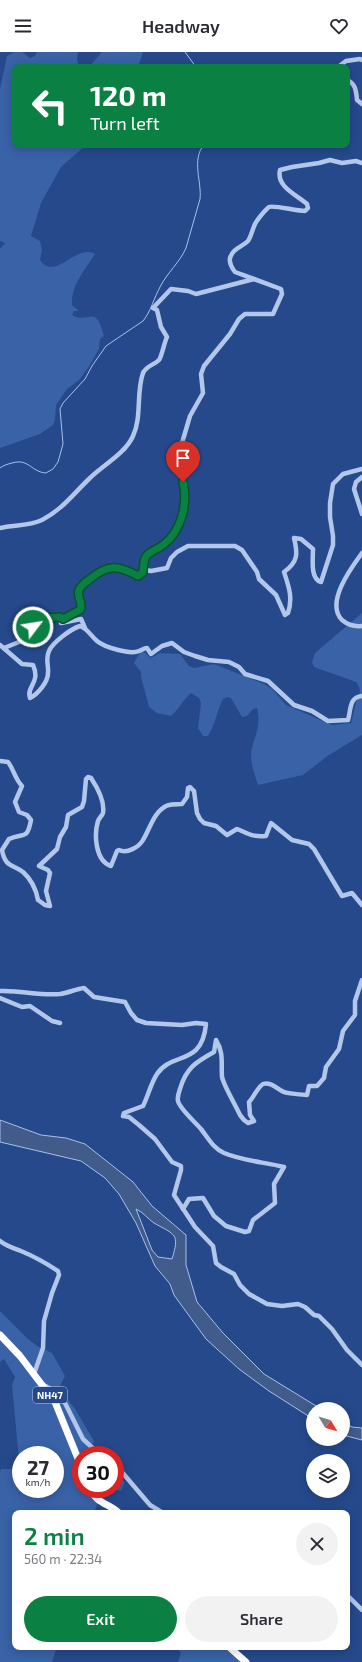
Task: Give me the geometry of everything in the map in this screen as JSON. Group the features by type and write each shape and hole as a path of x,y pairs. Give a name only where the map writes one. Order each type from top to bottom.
{"highway":[{"name":"NH47","path":"0,1335 34,1374 55,1402 73,1446"},
{"path":"95,1498 114,1510"},
{"path":"232,1650 246,1662"}],"street":[{"path":"342,64 346,61 362,60"},
{"path":"350,82 354,84 356,88 357,100 362,104"},
{"path":"143,572 145,556 150,551 163,545 173,535 181,519 186,493 180,456 182,443 190,416 203,392 201,374 204,366 230,334 239,319 245,314 273,314 282,294 281,289 235,272 231,266 230,258 235,249 247,241 252,234 255,223 268,208 276,206 296,211 305,211 308,208 308,204 289,191 280,181 278,176 280,170 330,160 342,163 356,161 362,163"},
{"path":"0,528 40,520 64,506 89,479 124,449 129,442 133,436 136,422 143,372 160,358 167,337 161,327 157,310 153,308 166,293 171,289 188,291 196,294 254,279"},
{"path":"2,647 24,640 38,621 47,618 63,619 80,610 82,605 78,596 79,590 86,582 102,570 111,567 125,568 138,576 146,570 151,571 167,568 171,558 177,552 188,546 235,546 242,550 257,572 258,579 276,595 284,615 288,613 291,604 290,593 284,572 292,567 296,559 294,538 301,539 313,549 314,575 317,580 321,582 332,545 333,536 330,517 330,503 333,484 342,474 362,469"},
{"path":"362,477 356,482 354,489 362,514"},
{"path":"362,553 339,590 336,608 340,618 346,623 362,626"},
{"path":"61,618 61,623 81,619 85,628 99,643 113,649 132,652 147,648 151,654 162,646 172,643 184,652 195,656 208,660 229,662 240,667 245,674 268,681 294,705 312,711 328,721 348,720 351,702 357,696 362,696"},
{"path":"2,647 22,664 33,665 37,673 30,692 30,698 34,696 46,681 48,674 47,660 49,650 70,630 80,626 85,628"},
{"path":"0,761 8,762 12,768 16,780 22,786 15,802 19,812 27,815 31,820 29,832 26,835 9,839 2,850 3,857 7,864 23,872 35,888 38,900 44,905 50,906 46,890 50,873 48,870 40,866 57,849 60,837 66,827 68,814 82,807 86,779 88,777 91,778 100,793 103,813 98,821 96,834 97,848 108,865 111,866 117,851 128,852 143,842 155,816 166,806 182,804 187,797 188,788 190,787 194,791 197,812 204,823 216,826 227,835 237,829 247,835 254,836 266,836 271,823 292,840 309,844 314,849 342,896 352,893 362,904"},
{"path":"184,1209 189,1199 204,1198 214,1216 226,1226 245,1232 249,1231 253,1220 275,1203 274,1184 284,1167 265,1162 248,1161 223,1153 211,1144 202,1130 181,1106 178,1100 181,1086 189,1069 197,1061 214,1052 216,1040 220,1046 223,1058 222,1078 240,1115 248,1122 254,1121 250,1115 249,1102 264,1084 268,1084 285,1092 306,1094 309,1086 317,1086 324,1078 326,1067 339,1049 343,1031 355,1015 355,1001 362,980"},
{"path":"0,991 14,990 61,994 84,988 94,997 125,1002 130,1014 137,1020 182,1025 196,1023 206,1024 205,1038 196,1050 182,1059 168,1064 157,1074 143,1106 124,1113 123,1116 129,1117 139,1124 155,1139 172,1162 181,1166 174,1195 195,1228 214,1246 216,1263 234,1274 240,1286 249,1294 267,1304 282,1306 298,1304 305,1307 314,1315 318,1316 332,1329 347,1350 362,1365"},
{"path":"0,998 22,1007 30,1006 52,1021 60,1023"},
{"path":"0,1241 48,1264 58,1271 59,1276 49,1302 44,1321 43,1348 34,1374"},
{"path":"42,1384 62,1395 83,1439 90,1446"},
{"path":"124,1475 150,1505 158,1510"},
{"path":"350,1598 362,1610"}],"shaded area":[{"path":"15,52 22,52 30,58 35,56 37,52 78,52 78,64 12,64 12,148 83,148 61,167 41,203 31,236 40,241 42,250 40,260 46,266 52,267 59,265 80,253 88,252 95,254 76,284 72,298 72,305 79,311 74,311 72,315 83,318 91,316 95,317 101,326 104,336 100,339 99,349 88,368 79,380 67,389 56,405 55,420 53,425 40,434 0,448 0,249 5,243 0,241 0,89 7,56"},
{"path":"102,52 143,52 139,64 92,64"},
{"path":"362,613 362,735 329,755 303,775 258,785 252,766 251,757 258,724 257,708 253,709 247,716 242,717 231,698 227,697 223,699 208,736 203,736 198,728 201,703 199,698 191,693 171,716 157,713 149,707 141,672 134,663 139,654 144,652 151,658 160,653 180,654 189,666 194,668 214,664 264,684 272,689 286,705 332,725 351,723 360,690 358,685 356,682 314,667 312,662 315,653"},
{"path":"0,1120 41,1135 66,1138 85,1144 133,1182 152,1206 186,1235 186,1265 197,1302 223,1333 264,1374 310,1402 306,1402 306,1415 269,1391 239,1369 206,1339 174,1295 170,1284 155,1266 136,1223 119,1194 105,1178 81,1161 0,1142","holes":["136,1209 174,1236 176,1244 172,1259 158,1257 152,1250"]},
{"path":"0,1311 28,1339 37,1346 52,1353 65,1376 59,1388 75,1409 94,1441 92,1446 72,1446 72,1498 99,1498 95,1510 12,1510 12,1650 56,1650 52,1662 0,1662 1,1469 12,1469 12,1498 64,1498 64,1446 18,1446 12,1385 15,1377 4,1359 0,1362"},
{"path":"350,1426 362,1428 362,1440 350,1437"},
{"path":"178,1650 228,1650 241,1662 178,1662 181,1653"}],"waterway":[{"path":"185,52 194,64"},
{"path":"0,468 10,463 22,462 46,473 53,469 58,462 63,444 60,409 63,403 85,379 106,346 143,321 163,282 186,248 200,199 198,157 202,148"}],"route":[{"path":"33,627 38,621 45,618 60,617 63,619 80,610 82,608 78,596 80,588 94,575 105,568 125,568 138,576 143,572 145,556 150,551 163,545 173,535 181,519 186,493 183,482"}]}
